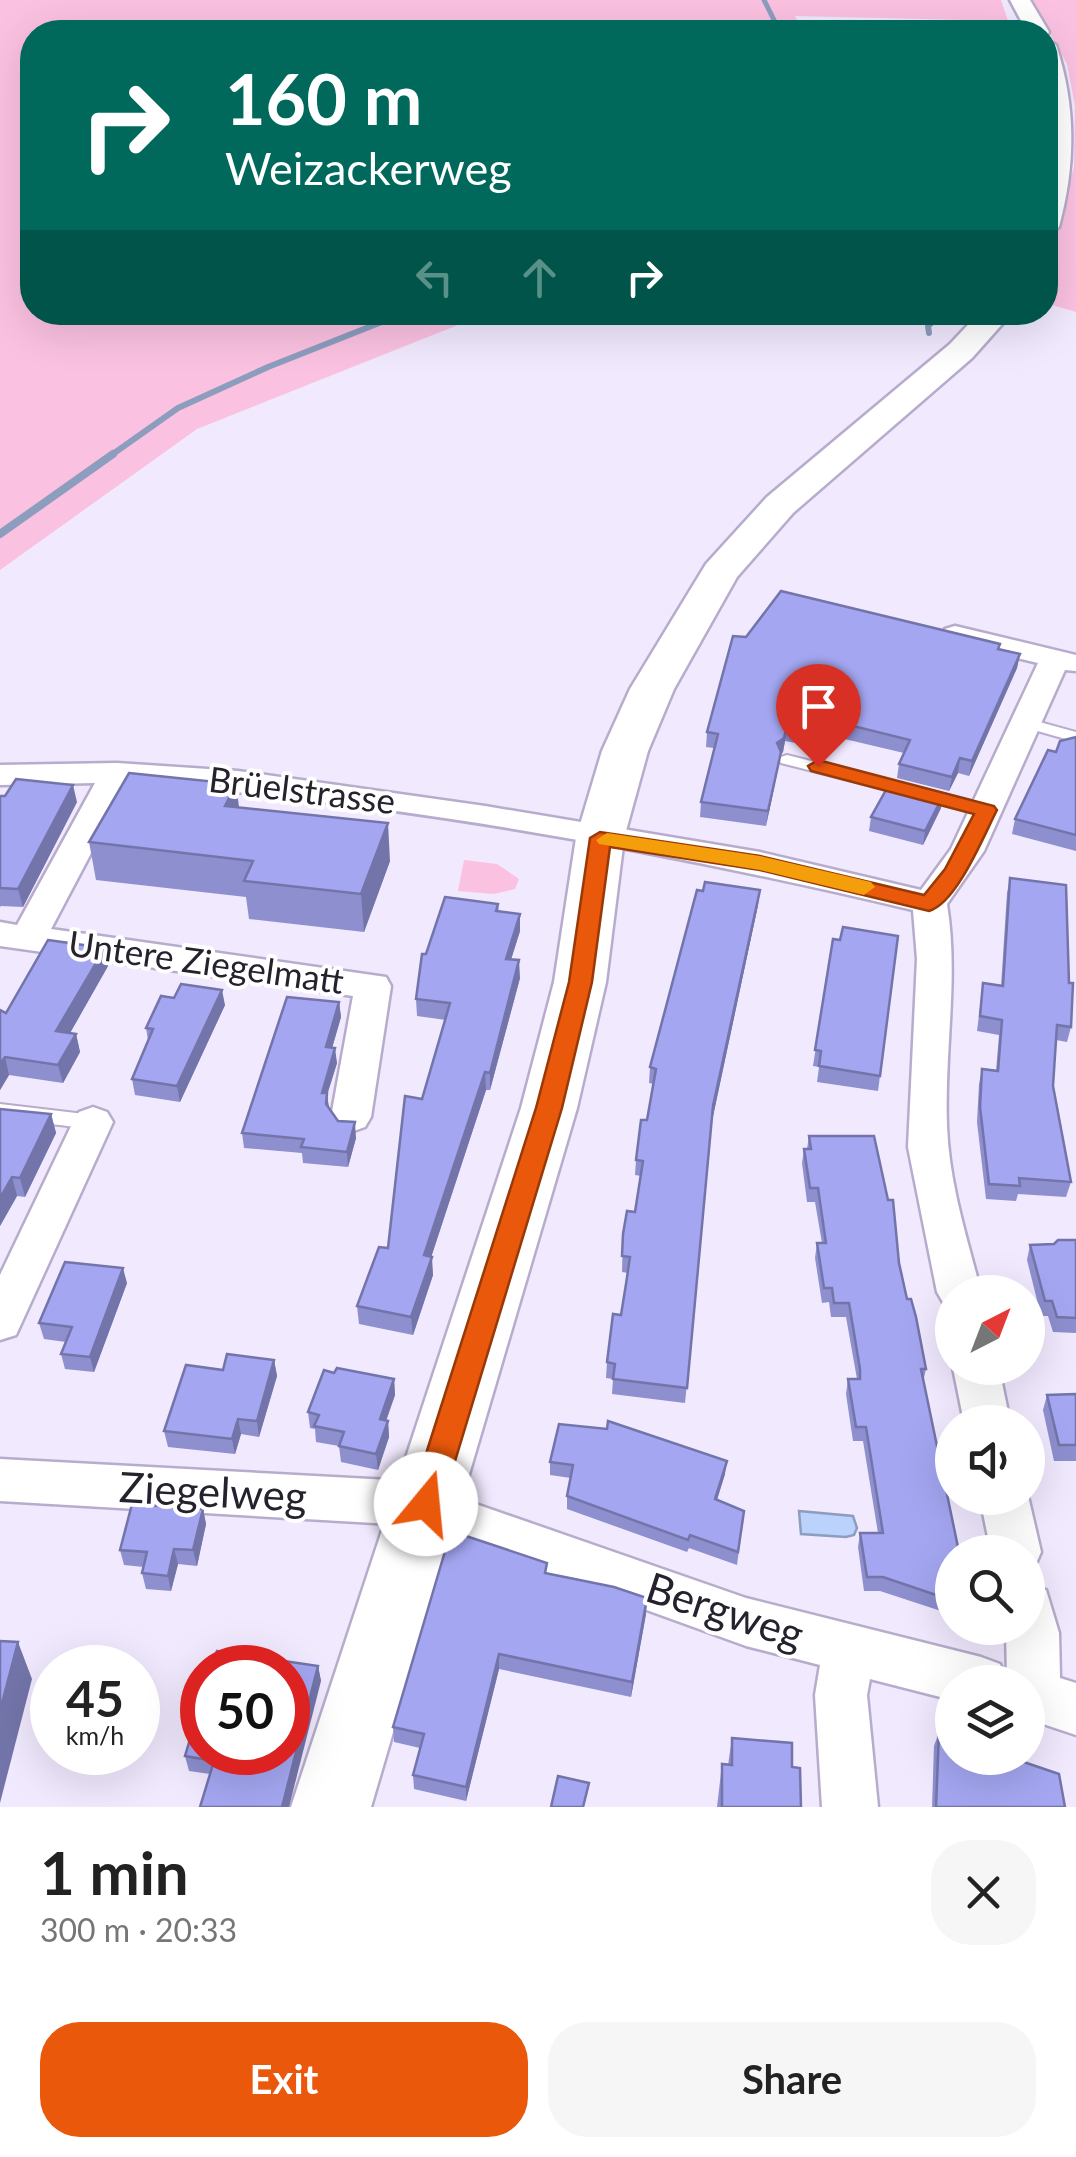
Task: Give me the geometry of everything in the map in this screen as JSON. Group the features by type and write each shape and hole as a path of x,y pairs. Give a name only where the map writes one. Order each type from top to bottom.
{"main road":[{"path":"1058,74 1064,88 1068,126 1058,186"},
{"path":"330,1807 450,1514 580,982 600,838 625,751 652,689 720,572 780,505 962,352 986,325"}],"street":[{"path":"922,628 1066,661 1025,723 955,872 929,903 938,943 927,1126 934,1186 955,1275"},
{"name":"Brüelstrasse","path":"0,775 117,772 238,780 486,816 760,863 929,903"},
{"name":"Untere Ziegelmatt","path":"117,772 14,936 373,986 351,1117"},
{"path":"0,1322 94,1122"},
{"name":"Ziegelweg","path":"0,1480 450,1514"},
{"name":"Bergweg","path":"450,1514 746,1622 935,1671"},
{"path":"1035,1645 1046,1699"},
{"path":"850,1651 841,1695 850,1807"}],"lane":[{"path":"1025,723 1076,736"},
{"path":"787,760 986,810"},
{"path":"0,1111 94,1122"}],"shaded area":[{"path":"0,0 1001,0 1008,20 795,16 797,20 20,20 20,325 458,325 197,429 0,570"},
{"path":"1031,0 1076,0 1076,312 1058,307 1058,213 1074,168 1075,106 1067,64 1058,48 1058,20 1042,20"},
{"path":"464,860 497,864 519,879 515,889 494,894 458,891"}],"water":[{"path":"799,1511 853,1516 857,1528 854,1535 846,1537 801,1534"}],"building":[{"path":"781,591 1000,644 998,649 1020,654 972,761 960,758 952,777 899,764 910,740 821,718 814,732 787,726 784,738 777,743 781,752 768,811 701,802 718,734 707,732 733,636 746,637"},
{"path":"1076,737 1076,835 1015,819 1048,750 1056,752 1060,741"},
{"path":"129,773 236,784 225,806 388,823 361,894 244,881 253,861 89,842"},
{"path":"16,779 73,785 18,889 0,888 0,796 5,796"},
{"path":"891,781 944,794 925,831 871,817"},
{"path":"1010,878 1066,885 1069,983 1073,983 1071,1027 1057,1025 1053,1086 1071,1182 1019,1178 1020,1186 989,1184 980,1107 982,1069 998,1071 1002,1020 980,1016 983,983 1003,986"},
{"path":"705,882 760,890 713,1106 687,1388 613,1379 615,1364 607,1362 613,1314 621,1315 630,1257 622,1256 623,1234 627,1211 635,1212 643,1161 636,1160 641,1120 647,1120 656,1069 650,1067 697,890 703,891"},
{"path":"445,897 498,904 496,911 520,914 506,959 519,960 490,1073 485,1072 424,1255 432,1257 411,1317 357,1306 379,1247 388,1248 405,1096 422,1099 450,1003 416,999 422,954 426,954"},
{"path":"843,927 898,936 880,1076 819,1066 821,1051 815,1050 833,939 840,940"},
{"path":"48,940 105,948 56,1031 76,1034 58,1065 5,1057 0,1064 0,1010 6,1013"},
{"path":"181,984 222,990 177,1086 132,1079 153,1029 146,1028 161,996 174,998"},
{"path":"287,997 339,1002 326,1047 335,1048 322,1093 327,1093 326,1104 338,1121 355,1122 347,1152 301,1147 304,1139 242,1133"},
{"path":"0,1109 51,1114 20,1178 12,1177 0,1198"},
{"path":"809,1136 874,1136 888,1200 893,1200 899,1263 907,1299 911,1299 916,1317 926,1369 921,1369 935,1436 935,1515 951,1515 955,1535 935,1535 935,1595 883,1577 867,1577 860,1533 883,1533 866,1427 856,1427 848,1379 860,1379 849,1303 834,1303 832,1288 824,1288 817,1243 826,1243 818,1188 810,1188 804,1149 811,1149"},
{"path":"1058,1240 1076,1240 1076,1318 1057,1317 1052,1301 1045,1301 1045,1275 1038,1275 1030,1245 1054,1244"},
{"path":"65,1262 123,1268 90,1357 61,1354 72,1327 39,1323"},
{"path":"227,1354 274,1360 257,1421 238,1419 232,1439 164,1431 186,1365 223,1370"},
{"path":"337,1368 394,1379 380,1419 388,1421 376,1454 339,1446 344,1432 314,1426 319,1415 308,1412 324,1370 334,1373"},
{"path":"1076,1394 1076,1445 1059,1445 1047,1395"},
{"path":"608,1421 727,1461 715,1499 744,1511 738,1552 690,1535 688,1540 567,1496 573,1465 550,1462 559,1424 607,1429"},
{"path":"132,1504 203,1509 193,1550 174,1549 168,1576 142,1573 147,1552 120,1550"},
{"path":"451,1531 547,1563 545,1573 647,1598 632,1682 499,1654 466,1787 413,1775 424,1734 393,1727"},
{"path":"0,1641 18,1642 0,1711"},
{"path":"310,1665 318,1666 310,1697"},
{"path":"732,1738 792,1743 792,1767 800,1768 801,1807 722,1807 722,1764 732,1765"},
{"path":"1045,1769 1059,1774 1065,1807 936,1807 937,1775 1045,1775"},
{"path":"210,1775 290,1775 282,1807 200,1807"},
{"path":"558,1776 589,1783 583,1807 551,1807"}],"waterway":[{"path":"764,0 774,20"},
{"path":"110,456 178,408 374,325"},
{"path":"929,325 929,333"},
{"path":"0,534 113,454"}],"slow traffic":[{"path":"607,840 760,863 864,887"}],"route":[{"path":"426,1504 549,1108 580,982 600,838 760,863 929,903 955,872 986,810 818,766"}]}
